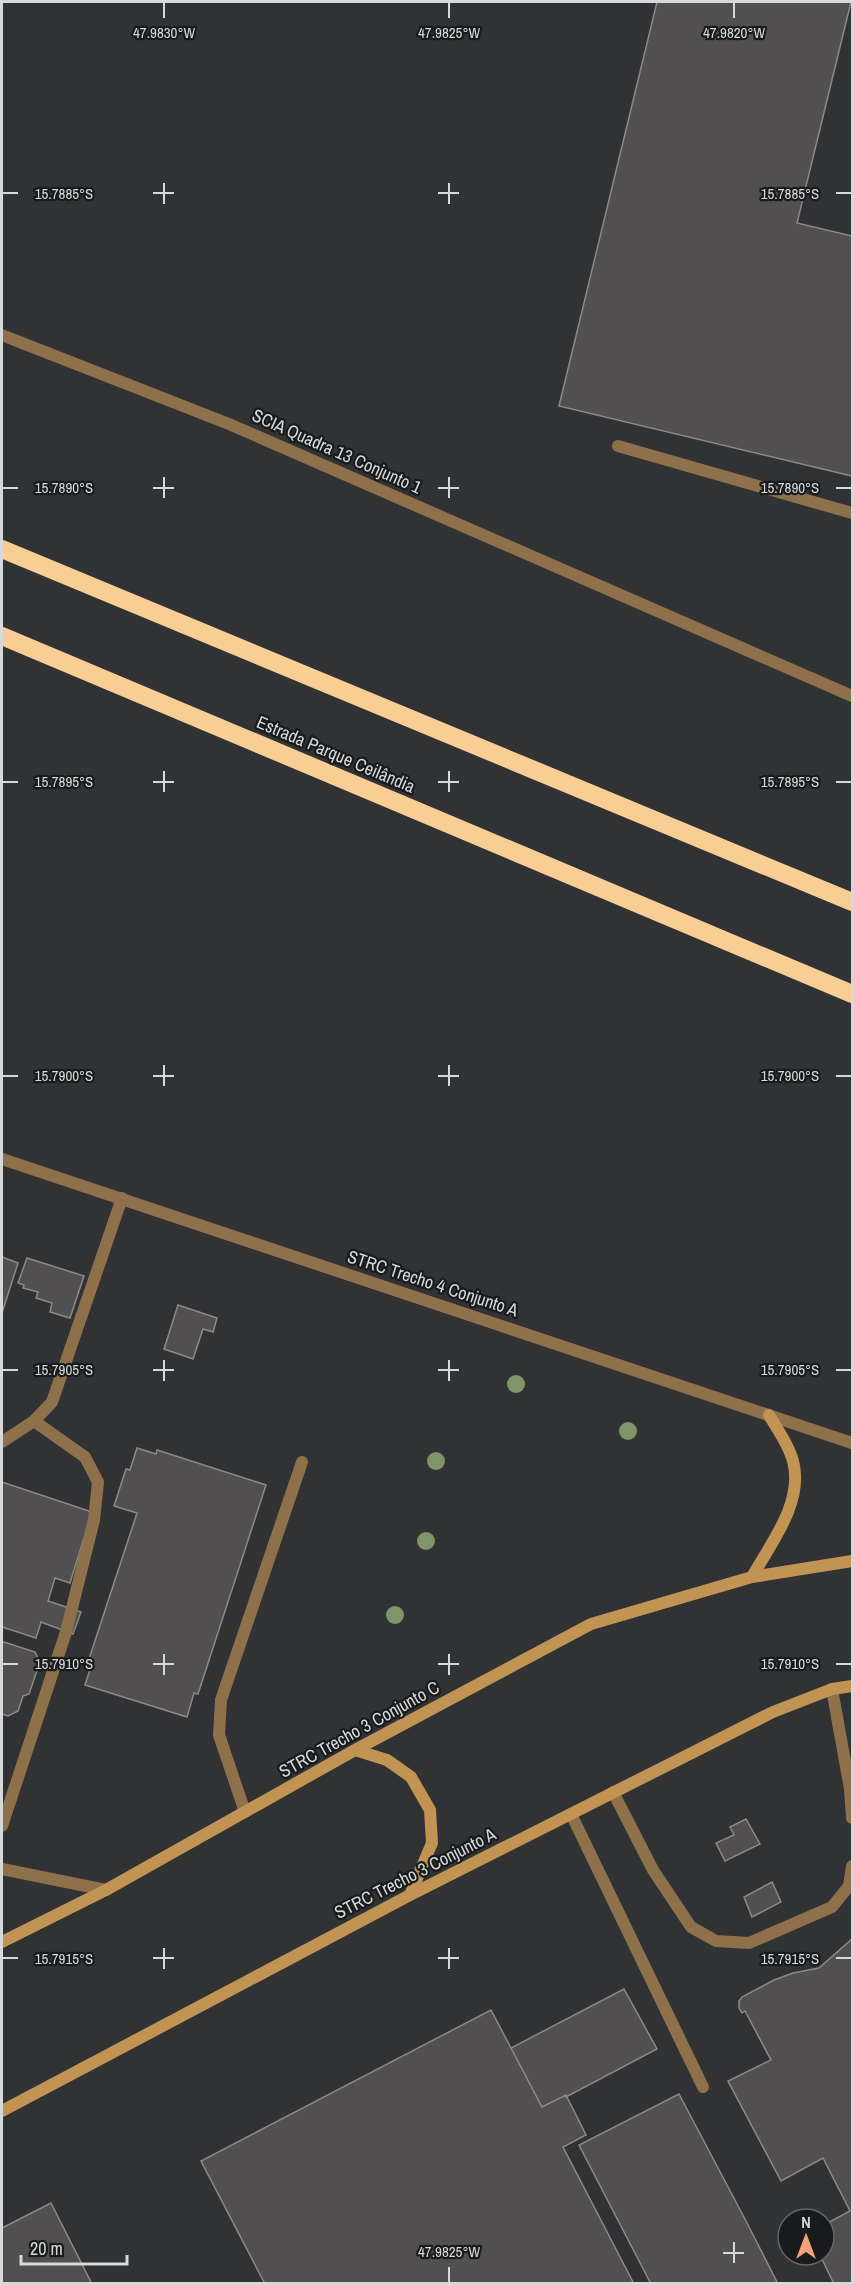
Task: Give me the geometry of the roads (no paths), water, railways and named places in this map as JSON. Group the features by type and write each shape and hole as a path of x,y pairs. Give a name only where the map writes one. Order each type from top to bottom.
{"highway":[{"path":"2,549 852,902"},
{"name":"Estrada Parque Ceilândia","path":"2,636 852,994"}],"main road":[{"path":"752,1577 787,1512 796,1485 793,1460 770,1415"},
{"name":"STRC Trecho 3 Conjunto C","path":"2,1942 106,1890 355,1750 591,1624 752,1577 852,1561"},
{"name":"STRC Trecho 3 Conjunto A","path":"2,2111 410,1895 773,1712 832,1689 852,1686"},
{"path":"355,1750 387,1760 411,1777 430,1810 432,1843 410,1895"}],"street":[{"name":"SCIA Quadra 13 Conjunto 1","path":"2,335 229,424 852,696"},
{"path":"618,446 852,513"},
{"name":"STRC Trecho 4 Conjunto A","path":"2,1159 852,1443"},
{"path":"2,1442 34,1421 52,1402 122,1198"},
{"path":"2,1826 66,1632 94,1520 98,1482 85,1456 34,1421"},
{"path":"245,1812 219,1735 221,1700 302,1462"},
{"path":"832,1689 850,1789 852,1818"},
{"path":"613,1792 653,1870 691,1927 717,1941 749,1943 832,1907 849,1886 852,1866"},
{"path":"571,1814 703,2087"},
{"path":"2,1869 106,1890"}]}
